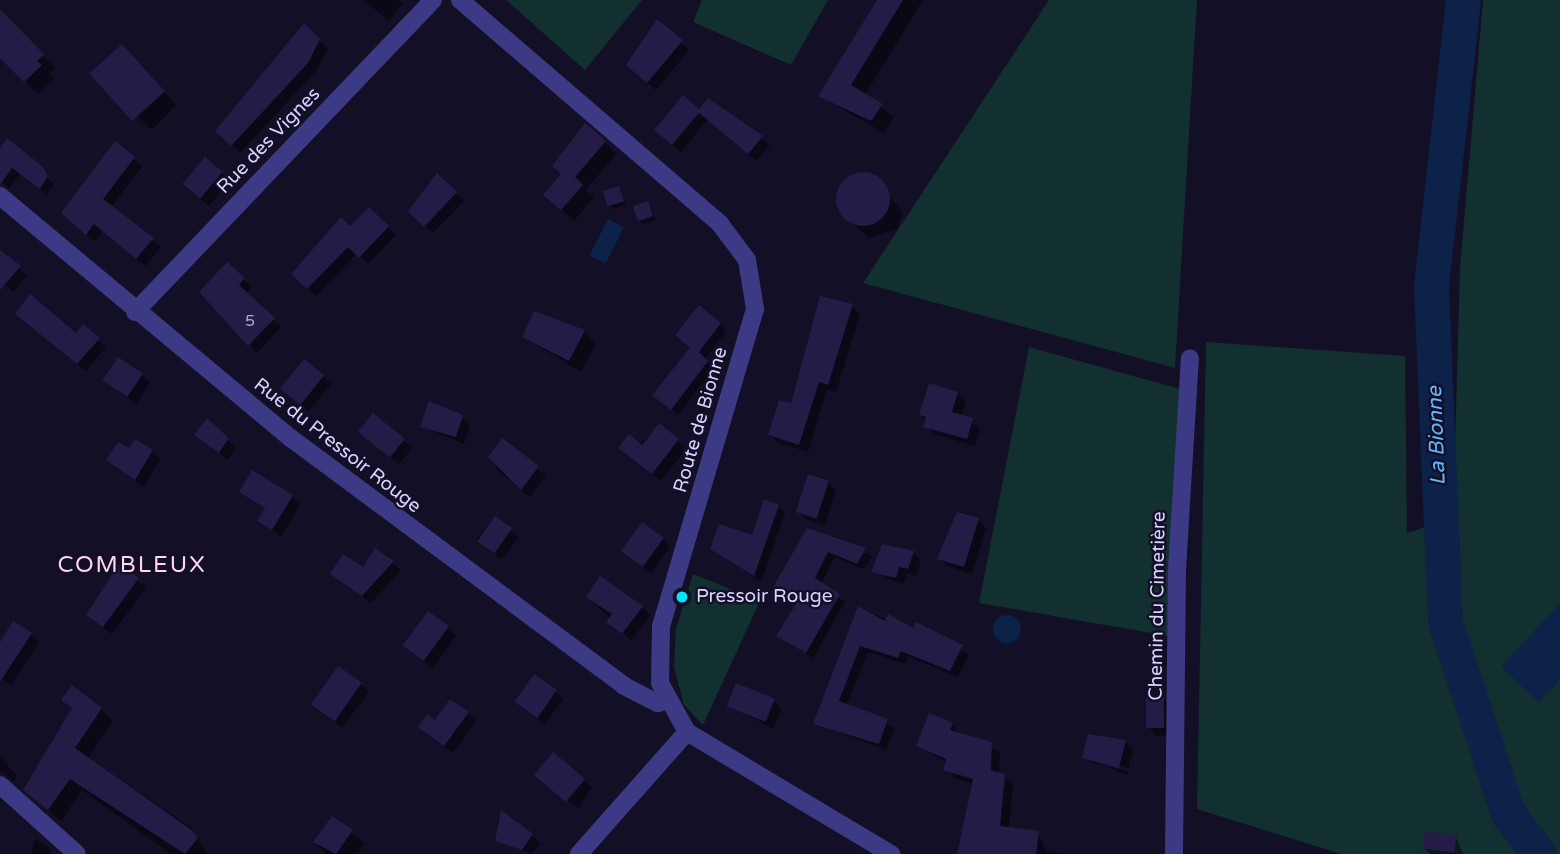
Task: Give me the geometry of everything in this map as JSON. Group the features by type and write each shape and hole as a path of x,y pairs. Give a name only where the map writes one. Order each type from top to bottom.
{"street":[{"name":"Rue des Vignes","path":"135,312 433,0"},
{"name":"Route de Bionne","path":"460,0 720,224 753,272 755,309 661,626 658,652 666,701 687,732 891,854"},
{"name":"Rue du Pressoir Rouge","path":"0,196 135,312 292,439 602,671 658,704 666,701"},
{"name":"Chemin du Cimetière","path":"1174,854 1177,569 1190,358"},
{"path":"579,854 687,732"},
{"path":"0,785 77,854"}],"green space":[{"path":"506,0 642,0 585,70"},
{"path":"702,0 828,0 791,65 693,22"},
{"path":"1049,0 1197,0 1175,368 863,283"},
{"path":"1483,0 1560,0 1560,854 1341,854 1197,809 1206,342 1405,356 1407,533 1453,518 1460,268"},
{"path":"1029,347 1180,389 1174,637 979,603"},
{"path":"693,574 760,601 703,725 684,705 674,667 676,629"}],"water":[{"path":"608,219 624,227 605,264 589,256"},
{"path":"1560,603 1560,680 1539,702 1501,667"},
{"path":"1007,615 1017,619 1021,629 1017,639 1007,643 997,639 993,629 997,619"}],"building":[{"path":"877,0 903,0 851,85 883,104 871,121 818,96"},
{"path":"0,9 44,54 37,61 42,65 24,82 0,58"},
{"path":"657,19 683,40 647,83 626,65"},
{"path":"304,23 320,39 308,63 231,146 215,131"},
{"path":"122,44 165,92 132,121 89,73"},
{"path":"683,95 699,109 708,98 763,136 748,154 699,113 672,145 654,130"},
{"path":"585,123 606,141 575,177 583,185 561,210 543,195 561,174 552,166"},
{"path":"7,138 43,167 48,176 40,189 12,168 0,185 0,148"},
{"path":"115,141 135,157 103,199 154,238 136,259 94,224 86,235 61,213"},
{"path":"205,157 223,172 200,199 183,184"},
{"path":"863,172 882,180 890,199 882,218 863,226 844,218 836,199 844,180"},
{"path":"437,173 457,192 424,227 408,211"},
{"path":"619,186 624,201 608,206 603,191"},
{"path":"648,201 653,216 638,221 633,206"},
{"path":"369,207 389,226 359,258 348,247 307,289 291,274 341,217 350,226"},
{"path":"0,250 21,266 0,290"},
{"path":"227,262 245,278 239,285 275,318 248,346 199,292"},
{"path":"30,294 76,333 83,324 100,338 77,364 15,314"},
{"path":"820,296 853,304 828,385 819,382 799,445 768,435 779,400 791,403"},
{"path":"699,305 721,323 699,352 708,361 671,410 652,395 690,348 675,335"},
{"path":"534,311 585,330 569,361 522,337"},
{"path":"118,357 143,374 127,397 102,380"},
{"path":"304,359 324,375 300,405 280,389"},
{"path":"929,383 958,392 952,412 973,418 967,439 923,427 926,417 919,415"},
{"path":"429,401 463,415 456,437 420,427"},
{"path":"373,413 405,439 390,457 358,432"},
{"path":"207,418 229,438 219,453 194,435"},
{"path":"659,423 679,439 652,474 618,448 629,434 642,445"},
{"path":"502,438 539,466 521,490 488,457"},
{"path":"135,439 153,450 135,480 106,460 118,442 129,448"},
{"path":"252,470 293,495 272,530 257,521 265,508 239,492"},
{"path":"808,474 829,481 817,519 796,512"},
{"path":"764,499 779,505 754,576 710,549 719,524 752,535"},
{"path":"957,512 979,518 964,567 937,559"},
{"path":"495,516 512,528 494,553 477,541"},
{"path":"642,522 664,538 643,567 621,551"},
{"path":"807,528 866,548 857,564 828,552 815,578 840,594 806,653 776,636 796,604 772,589"},
{"path":"882,544 914,551 908,569 899,567 896,578 871,572"},
{"path":"375,548 394,561 362,596 330,574 343,554 363,567"},
{"path":"119,564 139,578 103,627 86,615"},
{"path":"600,576 643,606 622,634 606,622 612,614 586,597"},
{"path":"858,606 885,621 888,614 913,628 916,622 963,645 950,671 901,651 898,658 860,646 839,701 888,719 879,744 813,724"},
{"path":"428,611 449,626 424,661 403,646"},
{"path":"13,621 32,633 0,682 0,642"},
{"path":"338,666 362,683 335,721 311,705"},
{"path":"534,674 557,690 537,718 514,702"},
{"path":"736,683 775,699 766,722 727,706"},
{"path":"72,685 102,708 75,748 193,831 198,838 185,854 70,779 48,810 23,790 72,708 61,700"},
{"path":"1146,698 1164,698 1164,728 1146,728"},
{"path":"450,699 469,712 444,746 418,727 427,714 435,720"},
{"path":"929,713 953,723 950,730 992,742 991,770 1005,774 1000,826 1039,831 1036,854 957,854 973,779 943,770 946,759 916,746"},
{"path":"1088,734 1126,740 1119,768 1082,758"},
{"path":"553,752 585,779 566,802 534,775"},
{"path":"501,810 533,834 522,850 495,841"},
{"path":"332,816 353,830 336,854 313,842"},
{"path":"1425,831 1457,835 1455,853 1423,849"}],"waterway":[{"name":"La Bionne","path":"1463,0 1431,287 1445,622 1508,814 1539,854"}],"place":[{"name":"Pressoir Rouge","path":"682,597"}],"district":[{"name":"COMBLEUX","path":"132,565"}]}
